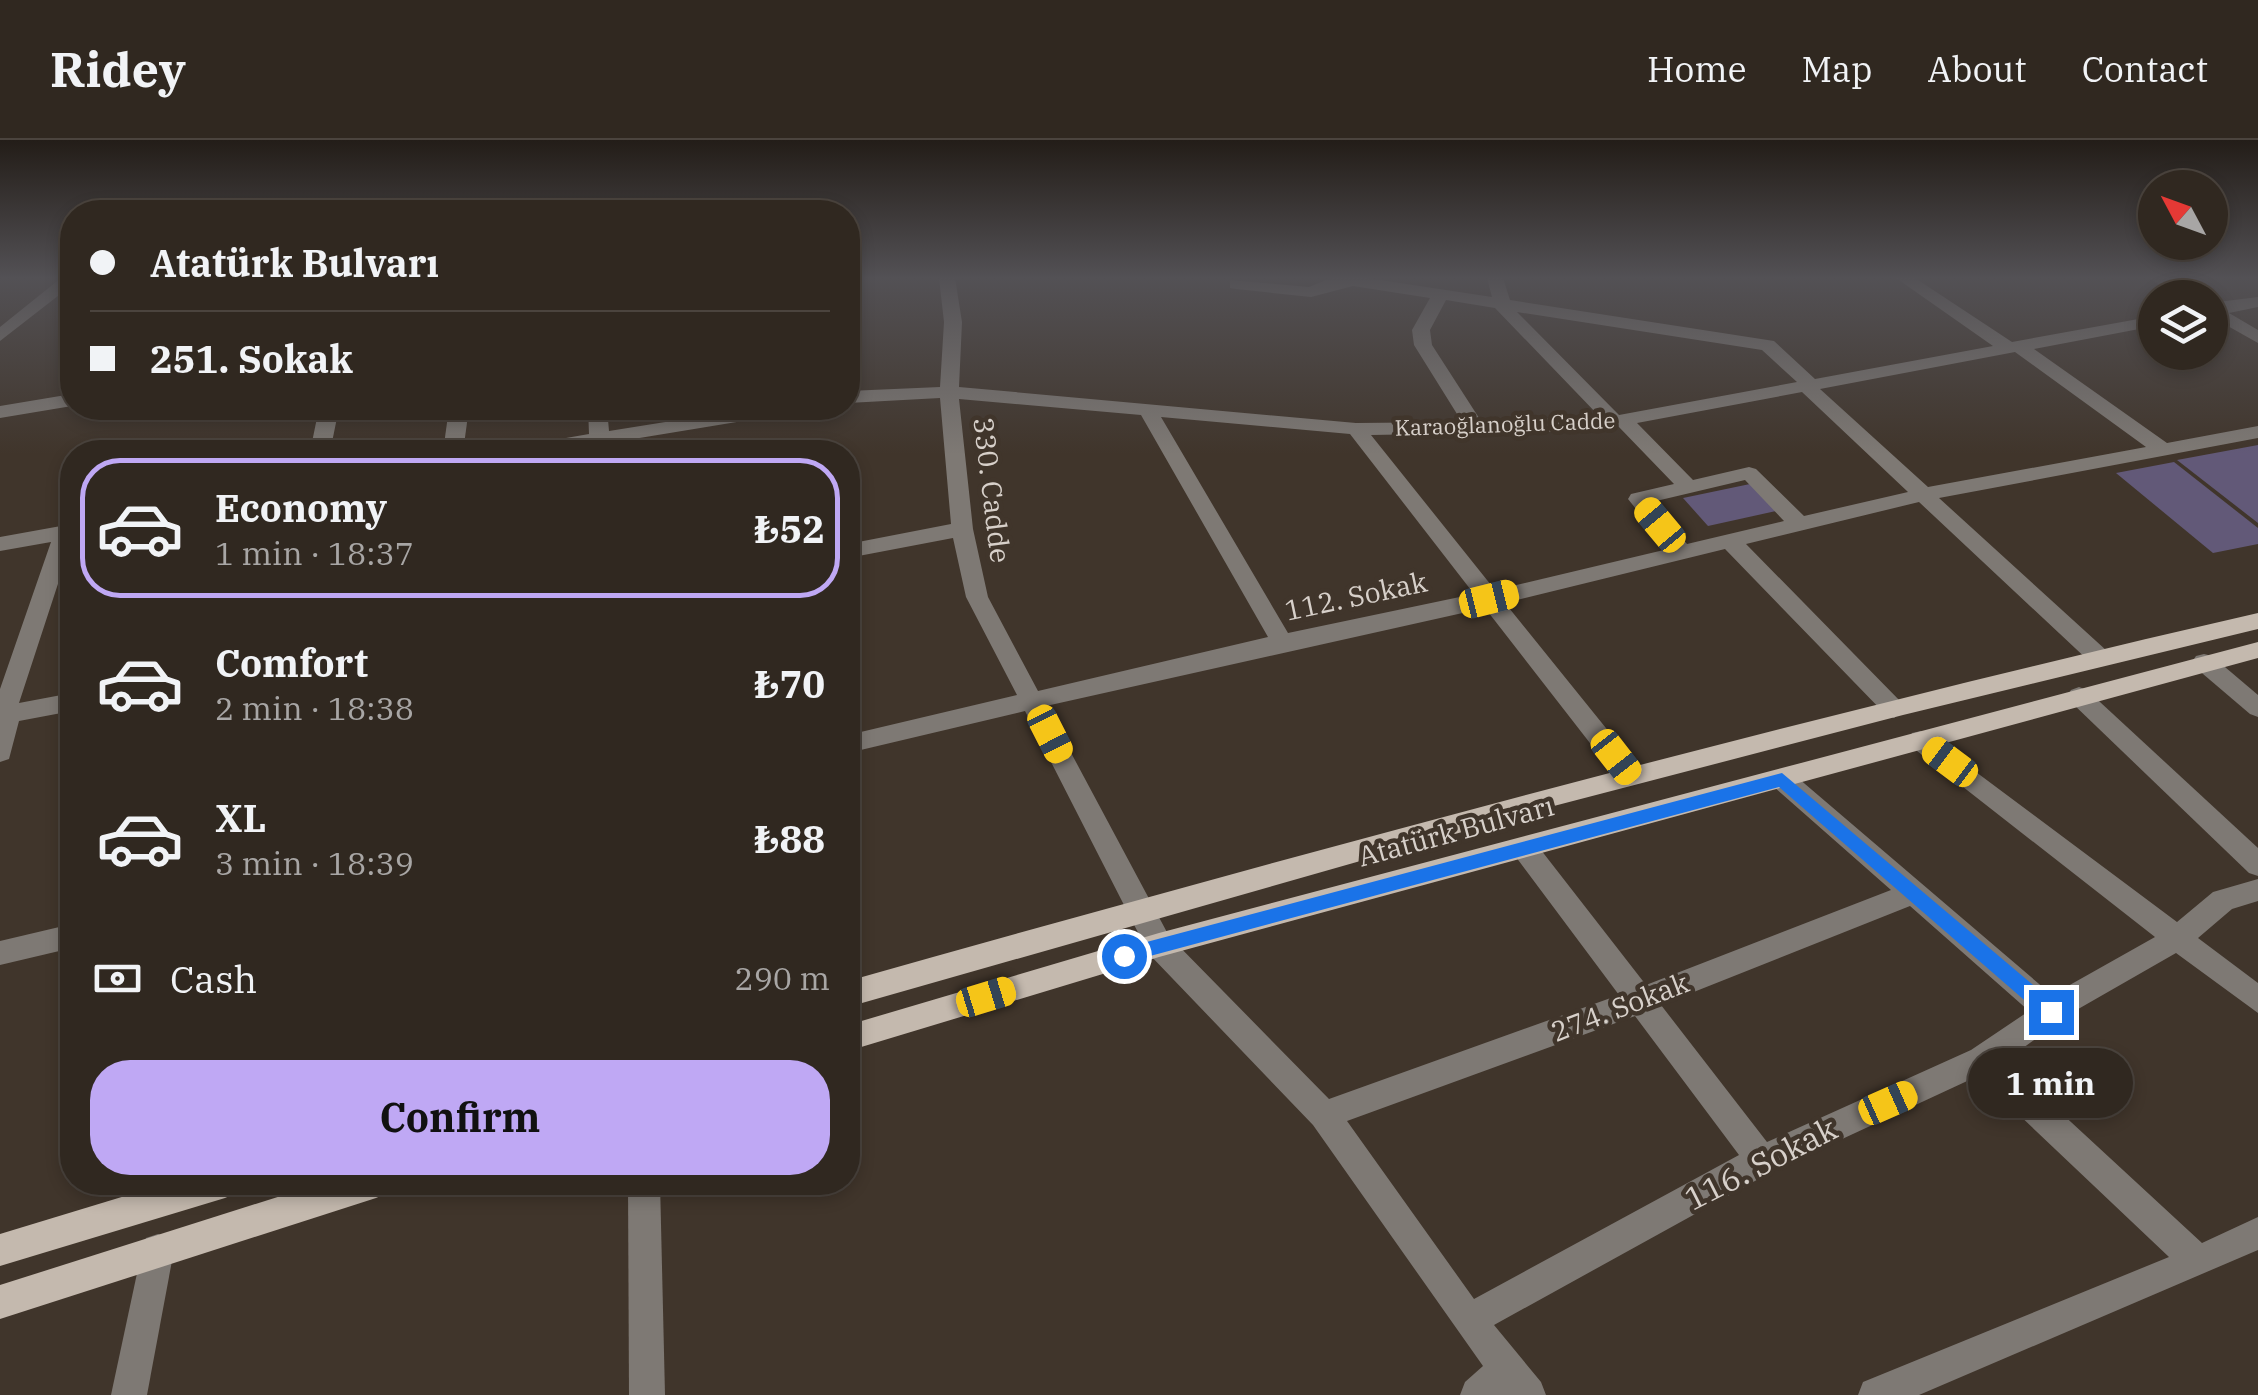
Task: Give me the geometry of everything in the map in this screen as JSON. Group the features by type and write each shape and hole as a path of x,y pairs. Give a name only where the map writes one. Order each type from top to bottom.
{"main road":[{"name":"Atatürk Bulvarı","path":"860,991 1140,909 1630,776 2258,620"},
{"name":"Atatürk Bulvarı","path":"860,1034 1159,945 2258,650"},
{"path":"0,1250 163,1195"},
{"path":"0,1302 334,1195"}],"street":[{"name":"330. Cadde","path":"952,337 949,392 962,529 977,597 1159,945 1324,1115 1516,1382"},
{"path":"1421,337 1422,345 1474,426"},
{"path":"1534,337 1689,487"},
{"path":"1715,337 1768,344 2099,657"},
{"path":"1997,337 2164,450"},
{"name":"Karaoğlanoğlu Cadde","path":"860,396 949,392 1356,429 1619,420 2070,337"},
{"path":"0,412 60,402"},
{"path":"1148,412 1282,642"},
{"path":"625,440 725,420"},
{"path":"1356,429 1630,776"},
{"name":"112. Sokak","path":"860,741 1282,642 1489,599 1925,494 2258,432"},
{"path":"1682,552 1638,499 1750,473 1800,525"},
{"path":"860,548 962,529"},
{"path":"0,544 60,534"},
{"path":"1730,540 1894,709"},
{"path":"2,715 60,557"},
{"path":"2204,662 2258,708"},
{"path":"2079,696 2258,865"},
{"path":"2,715 60,704"},
{"path":"0,752 9,724 2,715"},
{"path":"1921,740 2258,1000"},
{"path":"1782,780 2051,1012"},
{"path":"1526,849 1762,1160"},
{"name":"116. Sokak","path":"1470,1320 1762,1160 1982,1060 2051,1012 2178,938 2223,900 2258,890"},
{"name":"274. Sokak","path":"1324,1115 1639,1001 1913,892"},
{"path":"0,954 60,939"},
{"path":"1982,1060 2198,1262"},
{"path":"644,1195 647,1395"},
{"path":"1876,1395 2198,1262 2258,1233"},
{"path":"128,1395 158,1250"},
{"path":"1478,1395 1516,1382"}],"shaded area":[{"path":"2258,445 2258,523 2177,460"},
{"path":"2174,462 2258,528 2258,544 2213,553 2116,473"},
{"path":"1750,484 1776,511 1708,526 1683,498"}],"route":[{"path":"1124,956 1782,780 2051,1012"}]}
